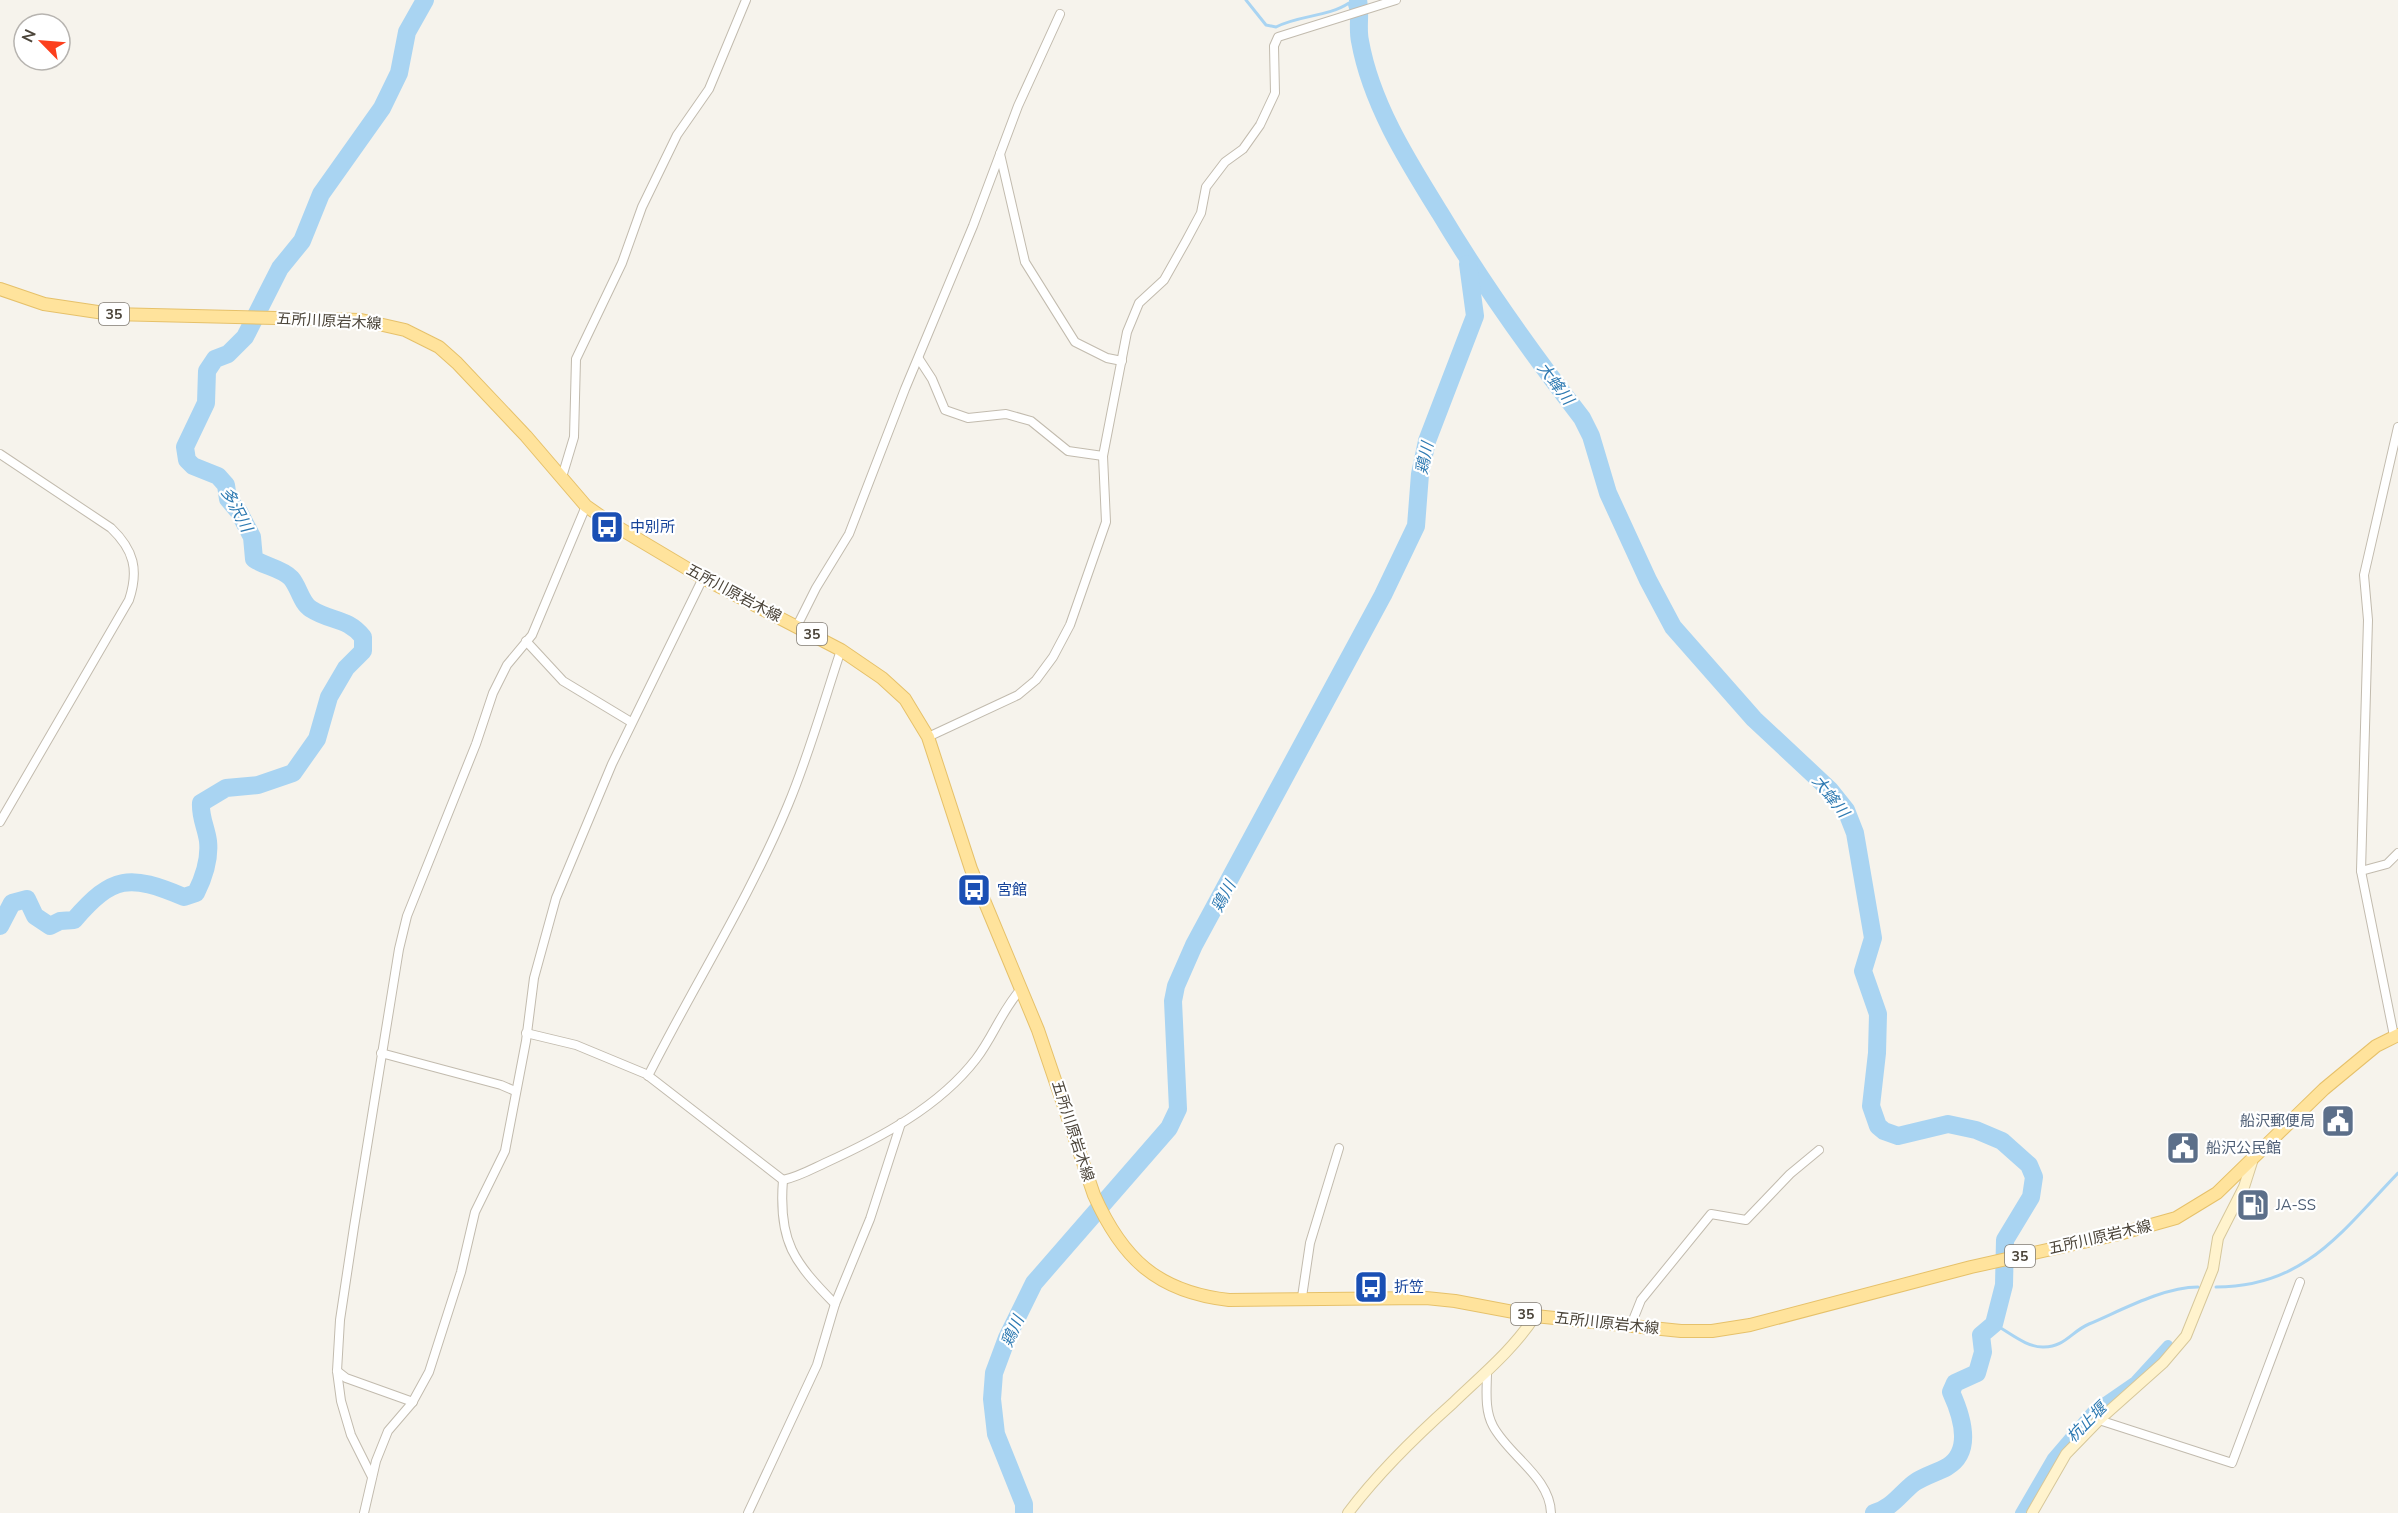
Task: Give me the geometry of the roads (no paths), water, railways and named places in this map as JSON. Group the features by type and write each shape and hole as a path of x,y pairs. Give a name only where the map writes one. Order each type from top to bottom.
{"main road":[{"name":"五所川原岩木線","path":"0,289 44,304 76,310 111,314 361,320 389,325 423,338 439,347 457,363 586,506 703,578 865,664 904,699 928,737 971,869 1042,1040 1094,1195 1105,1220 1117,1240 1141,1266 1155,1277 1180,1289 1208,1298 1229,1300 1302,1297 1435,1299 1535,1316 1631,1325 1712,1331 1750,1325 1971,1267 2176,1218 2217,1193 2252,1162 2324,1089 2376,1046 2396,1035"}],"street":[{"path":"562,477 574,437 576,359 622,263 642,207 677,135 709,90 746,0"},
{"path":"928,737 1018,695 1036,680 1053,657 1070,625 1106,522 1103,456 1127,332 1139,303 1164,280 1201,213 1206,187 1225,162 1243,148 1260,125 1275,93 1274,46 1278,37 1396,0"},
{"path":"797,626 816,588 849,534 1000,153 1060,14"},
{"path":"1000,153 1025,262 1075,342 1107,357 1122,361"},
{"path":"919,358 932,379 945,410 968,418 1006,414 1031,421 1068,451 1103,456"},
{"path":"2396,1035 2361,871 2368,620 2364,575 2398,426"},
{"path":"0,454 111,528 125,541 135,571 134,585 129,600 0,822"},
{"path":"372,1477 351,1435 341,1401 337,1371 340,1320 381,1053 407,916 476,744 493,693 507,665 532,635 586,506"},
{"path":"364,1513 372,1477 388,1431 413,1402 429,1372 441,1339 475,1212 505,1151 534,978 556,898 631,722 703,578"},
{"path":"526,641 563,681 631,722"},
{"path":"648,1076 688,997 740,906 788,804 842,650"},
{"path":"2361,871 2387,864 2398,853"},
{"path":"783,1180 851,1151 901,1123 938,1098 976,1059 1007,1004 1021,989"},
{"path":"526,1033 576,1045 648,1076 783,1180"},
{"path":"381,1053 501,1085 515,1091"},
{"path":"748,1513 806,1392 835,1304 870,1219 901,1123"},
{"path":"1302,1297 1310,1243 1339,1148"},
{"path":"1631,1325 1641,1300 1711,1214 1746,1220 1790,1174 1819,1150"},
{"path":"2032,1513 2066,1454 2099,1420 2163,1363 2186,1336 2213,1269 2218,1238 2244,1187 2252,1162"},
{"path":"783,1180 781,1203 784,1230 790,1251 809,1278 835,1304"},
{"path":"2099,1420 2232,1463 2300,1282"},
{"path":"1348,1513 1415,1440 1524,1334 1535,1316"},
{"path":"337,1371 346,1378 413,1402"},
{"path":"1487,1371 1487,1410 1492,1424 1548,1495 1551,1513"}],"waterway":[{"name":"多沢川","path":"0,926 12,903 27,899 35,916 50,926 60,921 74,920 100,894 123,883 135,882 149,885 184,897 196,893 204,874 208,854 201,803 226,788 258,785 293,773 317,739 329,697 346,668 363,651 363,637 357,631 345,623 311,609 291,578 254,559 252,537 239,512 228,499 226,485 218,476 193,466 187,460 185,447 206,403 207,371 215,359 228,354 245,337 280,268 302,241 321,194 382,108 399,73 407,32 425,0"},
{"path":"1246,0 1266,25 1276,27 1332,11 1349,3 1359,38"},
{"name":"大蜂川","path":"1358,0 1359,36 1365,64 1381,109 1415,172 1473,266 1526,343 1582,418 1591,436 1608,493 1648,580 1673,627 1754,719 1830,790 1846,810 1855,833 1873,938 1863,971 1878,1014 1877,1053 1871,1106 1878,1126 1898,1136 1948,1124 1976,1130 2002,1141 2029,1165 2034,1177 2031,1197 2005,1240 2004,1285 1994,1324 1981,1335 1983,1352 1977,1373 1955,1383 1951,1392 1963,1432 1960,1452 1947,1467 1918,1481 1891,1504 1874,1513"},
{"name":"鶏川","path":"1024,1513 1024,1504 996,1434 992,1399 994,1373 1007,1338 1034,1283 1169,1128 1178,1109 1173,1001 1176,986 1194,945 1383,595 1416,526 1420,474 1427,441 1475,316 1468,264"},
{"path":"2216,1287 2247,1284 2274,1277 2298,1266 2339,1235 2398,1173"},
{"path":"1994,1324 2031,1345 2051,1346 2063,1342 2089,1324 2156,1295 2198,1287"},
{"name":"杭止堰","path":"2020,1513 2052,1458 2093,1410 2135,1381 2168,1345"}],"place":[{"name":"中別所","path":"607,527"},
{"name":"宮館","path":"974,890"},
{"name":"船沢郵便局","path":"2338,1121"},
{"name":"船沢公民館","path":"2183,1148"},
{"name":"JA-SS","path":"2253,1205"},
{"name":"折笠","path":"1371,1287"}]}
